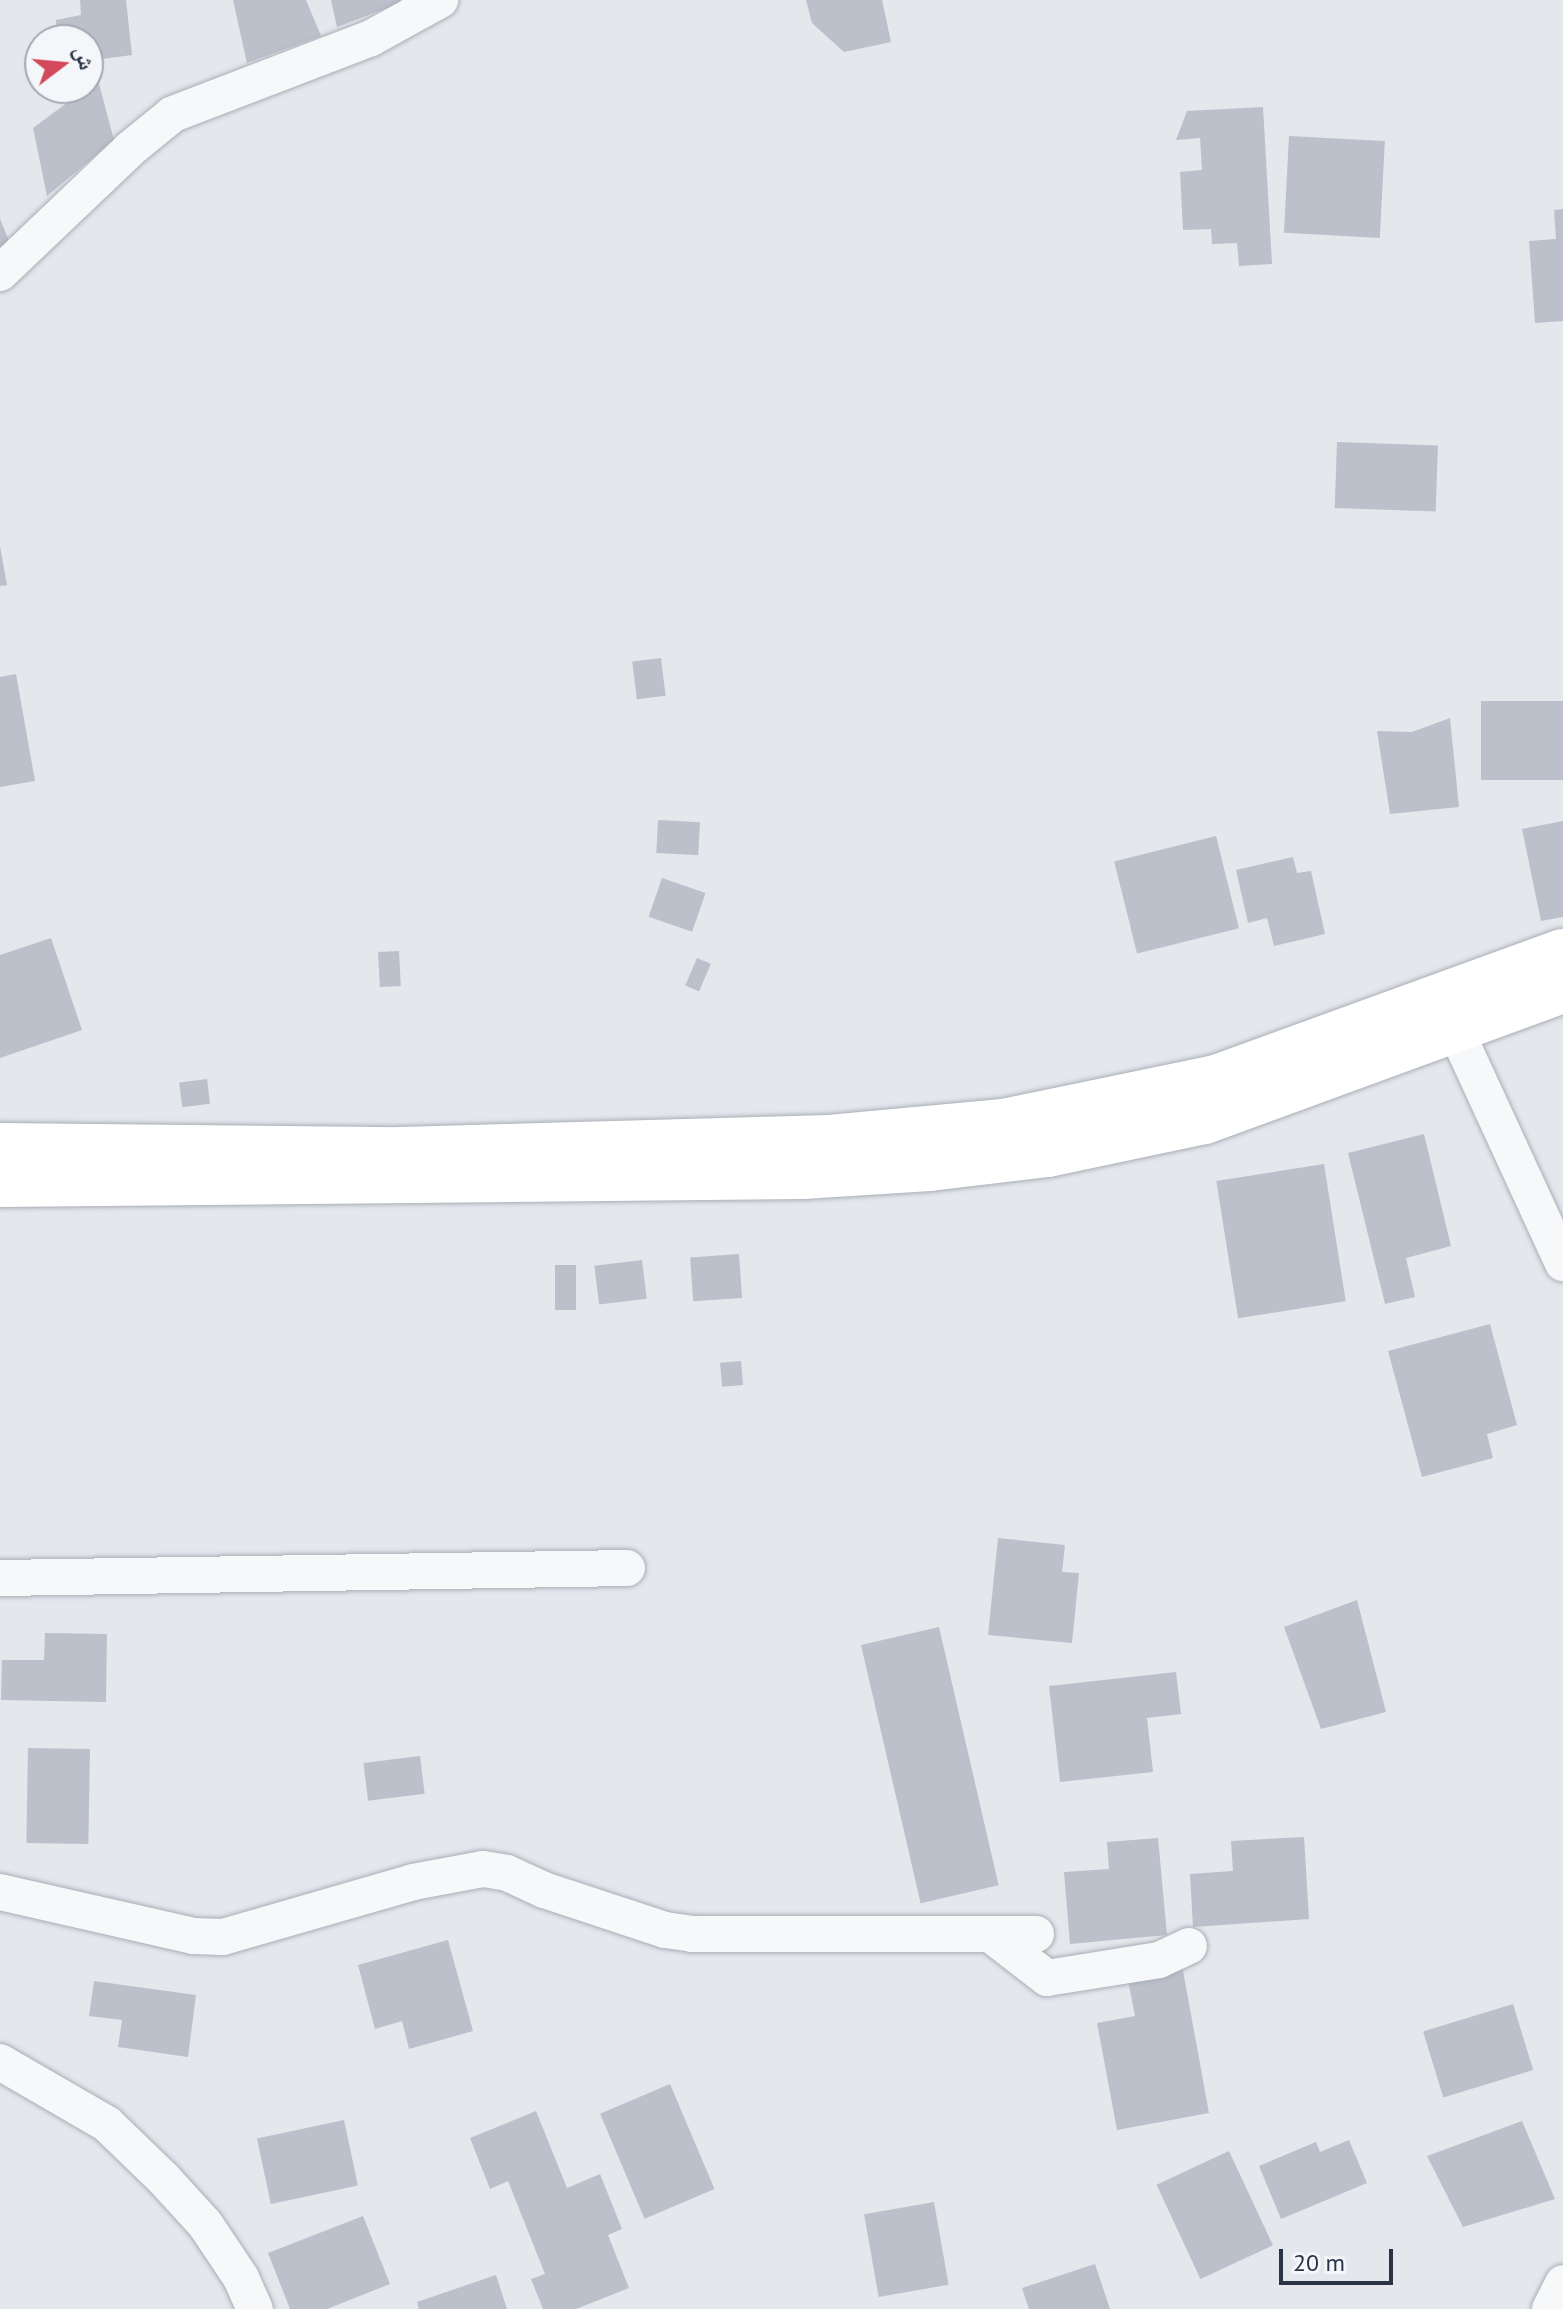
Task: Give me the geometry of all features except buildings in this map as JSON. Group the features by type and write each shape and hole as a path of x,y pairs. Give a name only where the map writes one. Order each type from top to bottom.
{"main road":[{"path":"0,1185 803,1177 930,1169 1048,1155 1205,1122 1448,1013 1563,951"},
{"path":"0,1145 401,1149 898,1133 1003,1121 1084,1107 1216,1077 1448,1013 1563,991"}],"street":[{"path":"0,273 130,149 173,114 371,38 440,0"},
{"path":"1448,1013 1563,1263"},
{"path":"0,1578 627,1568"},
{"path":"0,1892 194,1936 223,1937 413,1882 483,1869 507,1873 544,1890 665,1930 692,1934 1036,1934"},
{"path":"990,1934 1047,1978 1159,1960 1189,1946"},
{"path":"0,2062 107,2124 163,2178 205,2224 241,2278 255,2309"},
{"path":"1550,2309 1563,2283"}]}
